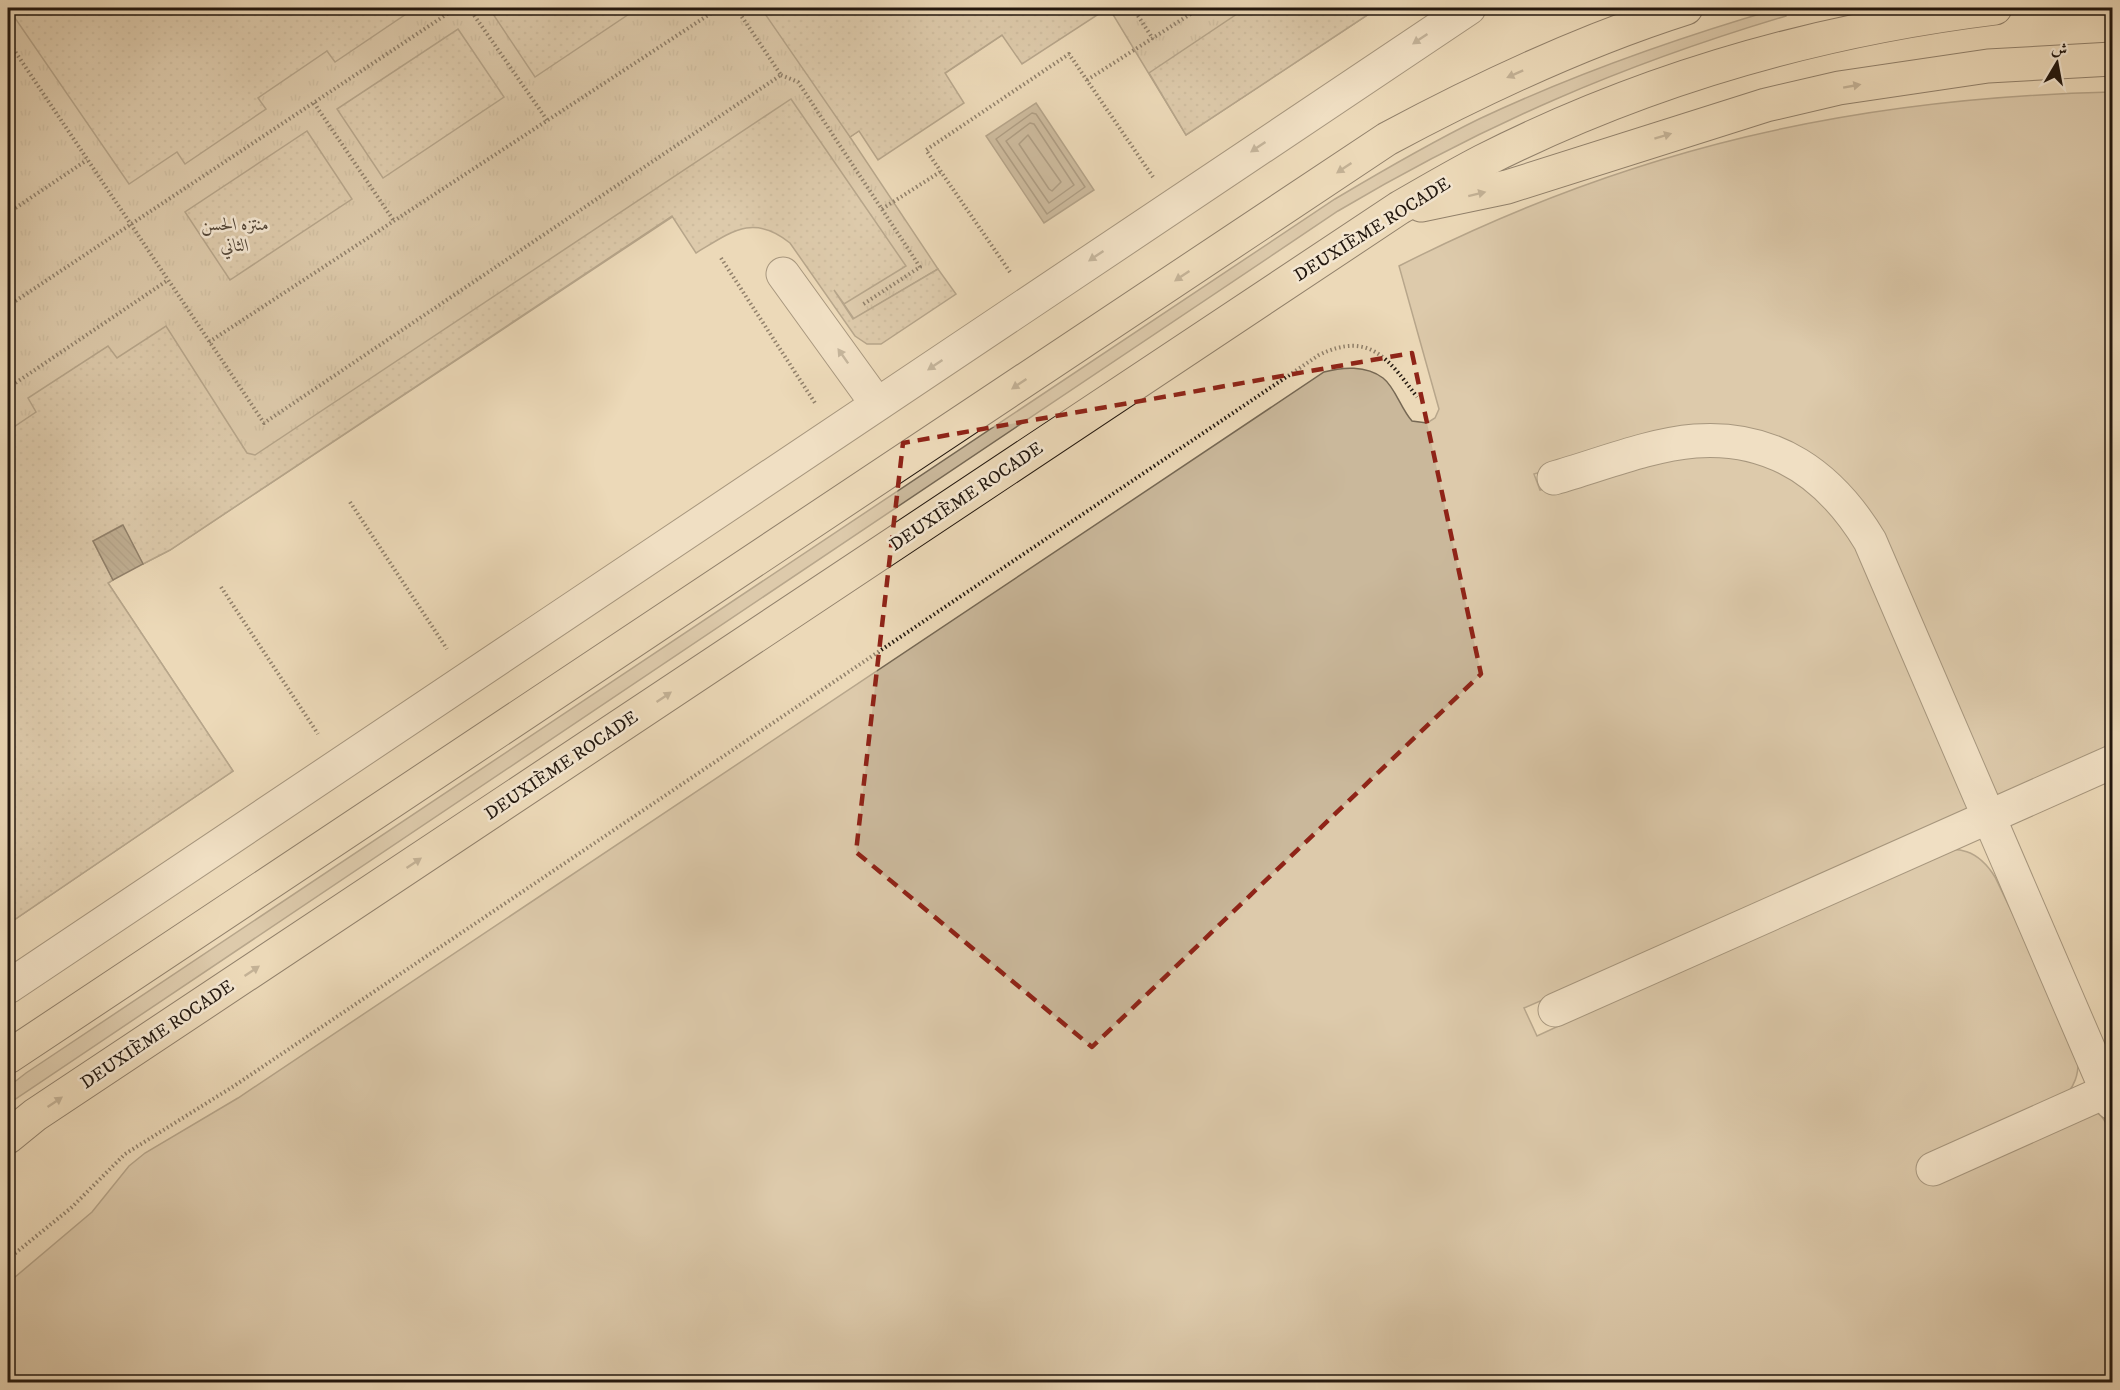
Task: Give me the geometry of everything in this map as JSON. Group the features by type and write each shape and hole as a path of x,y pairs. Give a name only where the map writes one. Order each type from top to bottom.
{"highway":[{"path":"1560,54 1639,8"},
{"path":"8,1057 1387,139 1472,94 1560,54 1686,8"},
{"name":"DEUXIÈME ROCADE","path":"8,1137 65,1095 1399,208 1482,162 1568,122 1656,87 1747,57 1839,33 1933,15 1995,8"},
{"path":"1399,208 1454,200 1508,187 1766,105 1839,88 1988,66 2112,59"}],"street":[{"path":"8,987 337,763 1469,8"},
{"path":"783,274 877,404"},
{"path":"1554,478 1669,446 1695,441 1729,441 1759,447 1789,458 1815,474 1842,500 1870,541 2110,1097 1933,1169"},
{"path":"1555,1010 1990,819 2112,762"}],"path":[{"path":"8,306 456,8"},
{"path":"469,8 547,120"},
{"path":"209,342 719,8"},
{"path":"736,8 781,75 798,82 920,267 862,305"},
{"path":"1133,8 1153,39"},
{"path":"1087,80 1200,8"},
{"path":"8,41 264,423 781,75"},
{"path":"1031,301 926,150 1069,54 1171,205"},
{"path":"314,103 394,221"},
{"path":"8,213 87,160"},
{"path":"882,209 940,172"},
{"path":"721,258 833,432"},
{"path":"8,388 168,280"},
{"path":"8,1259 71,1208 125,1154 234,1086 1319,355 1348,345 1377,352 1390,361 1417,397"},
{"path":"350,502 466,678"},
{"path":"221,587 337,763"}],"highlighted area":[{"path":"1412,353 1481,674 1092,1047 856,852 903,443"}],"green space":[{"name":"منتزه الحسن الثاني","path":"8,8 1043,8 850,137 938,269 854,319 749,166 170,550 143,564 122,525 93,541 113,580 108,583 233,771 8,924"},
{"path":"8,8 415,8 335,62 327,51 258,98 266,109 185,164 177,152 129,184 13,15 8,19"},
{"path":"489,8 638,8 535,77"},
{"path":"761,8 1108,8 1022,64 1002,35 945,73 964,103 878,160 859,131 850,137"},
{"path":"1109,8 1378,8 1186,135"},
{"path":"1246,8 1378,8 1186,135 1149,73"},
{"path":"1785,8 1786,16 1611,76 1501,124 1338,211 8,1104 8,1087 26,1073 1335,199 1442,138 1553,86 1628,57"},
{"path":"458,29 504,97 383,178 337,109"},
{"path":"2112,92 2112,752 2016,798 1999,797 1985,787 1884,544 1869,518 1852,494 1837,479 1820,465 1780,443 1737,431 1693,430 1534,474 1540,490 1677,453 1712,448 1730,449 1765,459 1782,466 1812,485 1835,507 1860,545 1971,800 1969,809 1956,820 1524,1008 1537,1036 1928,855 1939,851 1958,850 1975,855 1995,877 2077,1049 2077,1073 2072,1086 2057,1104 1917,1167 1924,1182 2082,1111 2094,1111 2102,1117 2112,1137 2112,1382 8,1382 8,1283 92,1212 129,1166 145,1153 238,1098 1324,372 1354,368 1369,371 1387,382 1412,421 1427,423 1435,418 1439,409 1399,266 1486,225 1572,190 1658,161 1745,137 1834,119 1924,105 2017,96"},
{"path":"791,99 906,266 844,304 834,290 853,319 938,269 956,294 881,344 867,344 855,336 790,243 777,234 753,227 742,229 720,238 696,253 672,216 170,550 143,564 122,525 93,541 113,580 108,583 233,771 8,924 8,431 36,412 28,398 108,346 117,358 166,326 247,453 255,455"},
{"path":"307,131 352,199 230,280 185,212"}],"water":[{"path":"1036,103 1094,190 1044,223 986,136"}],"building":[{"path":"123,525 143,564 113,580 93,541"}]}
